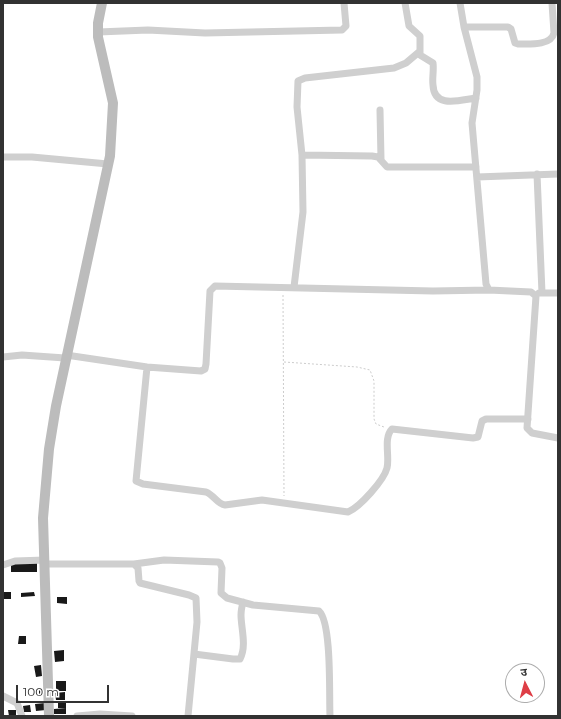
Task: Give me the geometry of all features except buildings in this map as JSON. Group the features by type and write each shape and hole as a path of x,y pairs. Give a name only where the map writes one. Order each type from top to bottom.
{"street":[{"path":"46,716 49,716 44,518 46,471 51,434 66,357 108,164 113,99 98,32 102,3"},
{"path":"98,32 148,30 205,33 342,30 346,26 344,3"},
{"path":"405,3 409,26 420,36 419,52 423,57 433,63 433,88 438,99 446,101 476,98"},
{"path":"460,3 464,27 477,77 476,98 472,123 485,272 487,288 489,290"},
{"path":"464,27 508,27 511,29 516,43 518,44 547,42 553,37 554,33 552,3"},
{"path":"294,287 303,212 302,155 297,107 298,81 305,78 394,68 406,63 419,52"},
{"path":"380,110 381,159 387,167 476,167"},
{"path":"302,155 372,156 381,159"},
{"path":"3,157 32,157 108,164"},
{"path":"537,174 538,293 527,428 532,433 558,438"},
{"path":"477,177 558,174"},
{"path":"3,357 22,355 66,357 147,367 196,371 205,369 210,296 212,288 215,286 433,291 489,290 558,294"},
{"path":"147,367 136,481 143,484 206,492 211,494 221,504 225,505 262,500 345,512 352,510 373,490 385,473 388,462 388,437 392,429 473,438 478,437 482,421 486,419 528,419"},
{"path":"3,564 15,561 134,564 172,560 220,563 222,568 222,595 227,598 260,606 317,610 322,614 328,636 330,716"},
{"path":"134,564 138,568 140,583 196,598 197,622 188,716"},
{"path":"194,654 233,659 240,658 242,652 243,625 241,617 243,602"},
{"path":"3,696 17,703 22,716"},
{"path":"77,716 100,714 132,716"}],"path":[{"path":"284,287 284,503"},
{"path":"283,362 357,367 370,370 374,381 374,419 380,426 392,429"}]}
